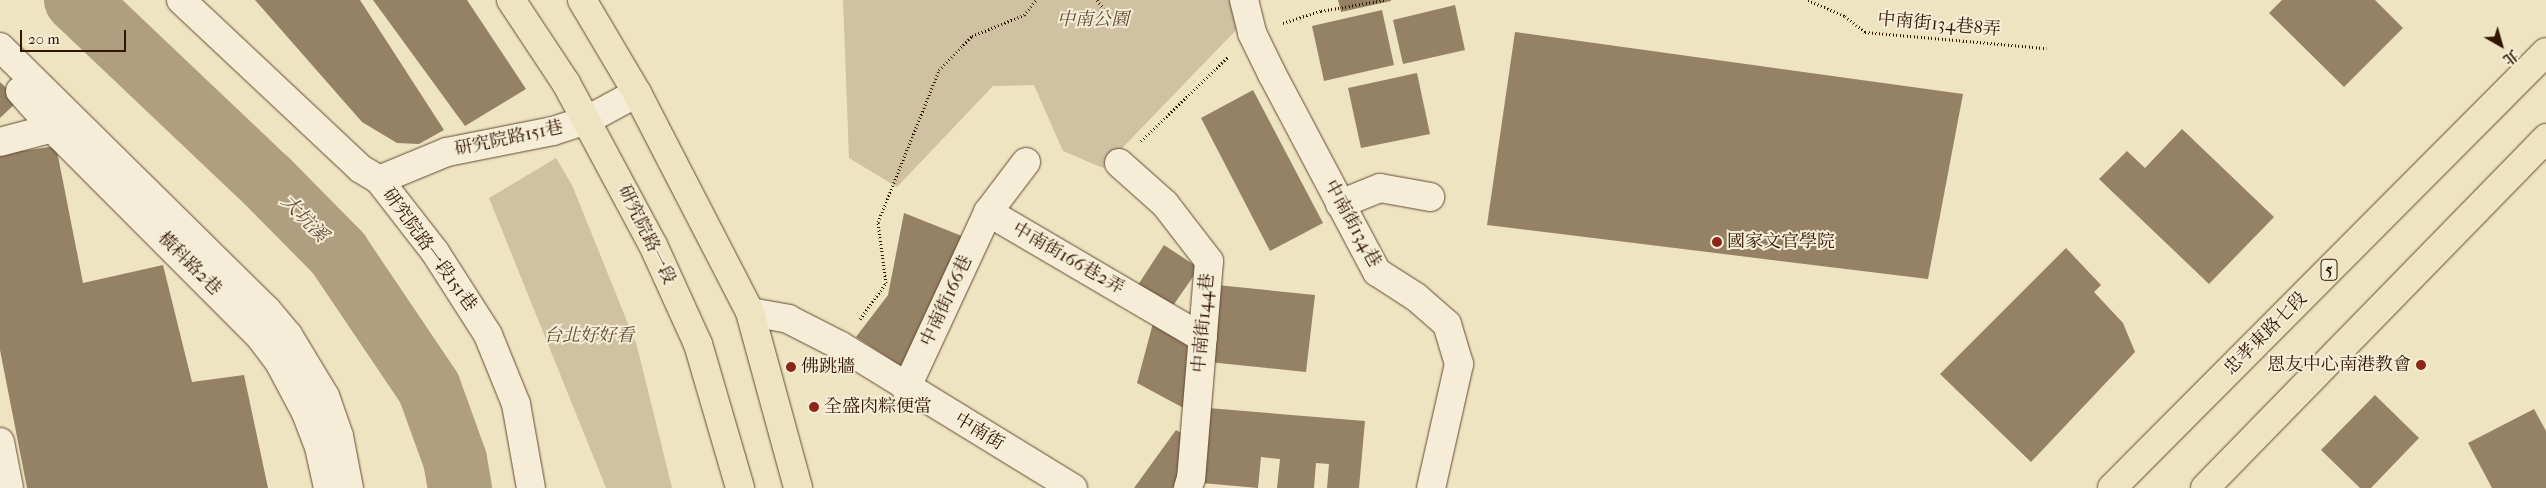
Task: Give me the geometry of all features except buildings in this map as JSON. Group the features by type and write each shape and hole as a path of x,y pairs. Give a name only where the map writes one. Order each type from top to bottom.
{"main road":[{"name":"研究院路一段","path":"511,0 587,120 654,245 698,344 740,488"},
{"path":"582,0 637,93 750,312 798,488"},
{"name":"忠孝東路七段","path":"2112,488 2546,52"},
{"path":"2205,488 2546,138"}],"street":[{"name":"研究院路一段151巷","path":"181,0 361,169 379,180 435,252 488,335 516,404 531,488"},
{"name":"中南街134巷","path":"1244,0 1252,33 1377,272 1416,297 1447,324 1459,364 1431,488"},
{"path":"0,47 267,310 288,335 325,396 339,436 349,488"},
{"name":"橫科路2巷","path":"0,71 53,128 261,338 283,369 306,413 319,447 328,488"},
{"name":"研究院路151巷","path":"379,180 447,152 553,131 587,120 637,93"},
{"path":"0,142 53,128"},
{"path":"988,212 1026,162"},
{"name":"中南街144巷","path":"1119,163 1165,204 1209,260 1192,478 1188,488"},
{"path":"1340,204 1380,188 1430,197"},
{"name":"中南街166巷2弄","path":"988,212 1203,338"},
{"name":"中南街166巷","path":"906,389 988,212"},
{"name":"中南街","path":"750,312 788,318 841,346 906,389 1073,488"},
{"path":"0,442 9,488"}],"path":[{"path":"841,346 886,284 878,222 939,70 972,36 1024,15 1036,0"},
{"path":"1097,0 1104,9"},
{"path":"1119,163 1252,33 1321,11 1384,0"},
{"name":"中南街134巷8弄","path":"1808,0 1845,16 1865,32 2046,48"}],"green space":[{"name":"中南公園","path":"843,0 1232,0 1238,28 1103,168 1063,151 1034,85 993,86 897,187 849,158"},
{"name":"台北好好看","path":"556,158 572,185 637,346 672,488 606,488 489,198"}],"waterway":[{"name":"大坑溪","path":"76,0 266,180 338,253 429,388 455,460 460,488"}],"place":[{"name":"國家文官學院","path":"1717,242"},
{"name":"恩友中心南港教會","path":"2421,365"},
{"name":"佛跳牆","path":"791,367"},
{"name":"全盛肉粽便當","path":"814,407"}]}
